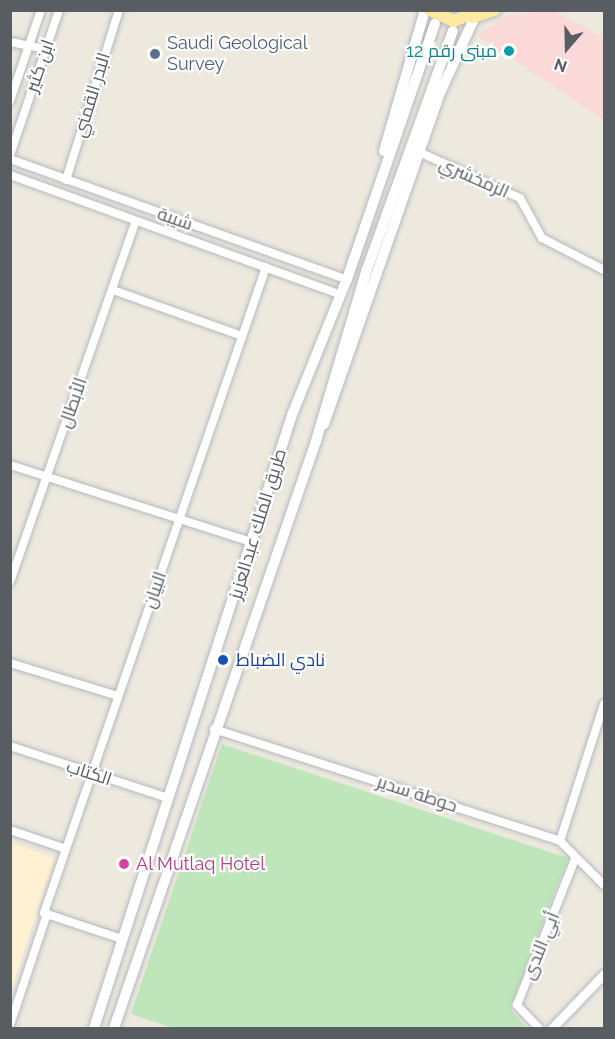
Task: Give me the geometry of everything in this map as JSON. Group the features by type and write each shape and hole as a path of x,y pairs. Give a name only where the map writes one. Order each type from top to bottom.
{"main road":[{"path":"292,415 340,277 425,10"},
{"path":"430,10 454,21 495,10"},
{"path":"316,441 336,400 419,152 474,15"},
{"name":"طريق الملك عبدالعزيز","path":"94,1029 168,798 254,543 292,415 347,279 435,24"},
{"name":"طريق الملك عبدالعزيز","path":"114,1029 214,729 316,441 352,316 453,31"}],"street":[{"name":"ابن كثير","path":"10,100 41,10"},
{"name":"ابن كثير","path":"10,157 59,10"},
{"name":"البدر القمني","path":"66,180 119,10"},
{"path":"10,42 46,49"},
{"name":"الزمخشري","path":"419,152 520,198 542,238 604,270"},
{"name":"شيبة","path":"10,157 66,180 340,277"},
{"name":"شيبة","path":"10,175 135,223 334,292"},
{"name":"الأبطال","path":"10,582 135,223"},
{"name":"البيان","path":"10,1025 66,849 266,267"},
{"path":"113,290 242,336"},
{"path":"10,465 178,521 254,543"},
{"path":"10,663 118,696"},
{"path":"560,841 604,704"},
{"name":"حوطة سدير","path":"214,729 560,841 604,885"},
{"name":"الكتاب","path":"10,746 168,798"},
{"path":"10,830 66,849"},
{"name":"أبي الندى","path":"539,1029 517,1005 576,858"},
{"path":"46,913 122,939"},
{"path":"552,1029 602,981"}],"shaded area":[{"path":"554,11 604,38 604,120 477,35 508,15"},
{"path":"10,843 54,858 11,991"}],"green space":[{"path":"222,744 568,858 510,1008 526,1028 173,1028 131,1014"}],"place":[{"name":"مبنى رقم 12","path":"509,51"},
{"name":"Saudi Geological Survey","path":"155,54"},
{"name":"نادي الضباط","path":"223,660"},
{"name":"Al Mutlaq Hotel","path":"124,864"}]}
